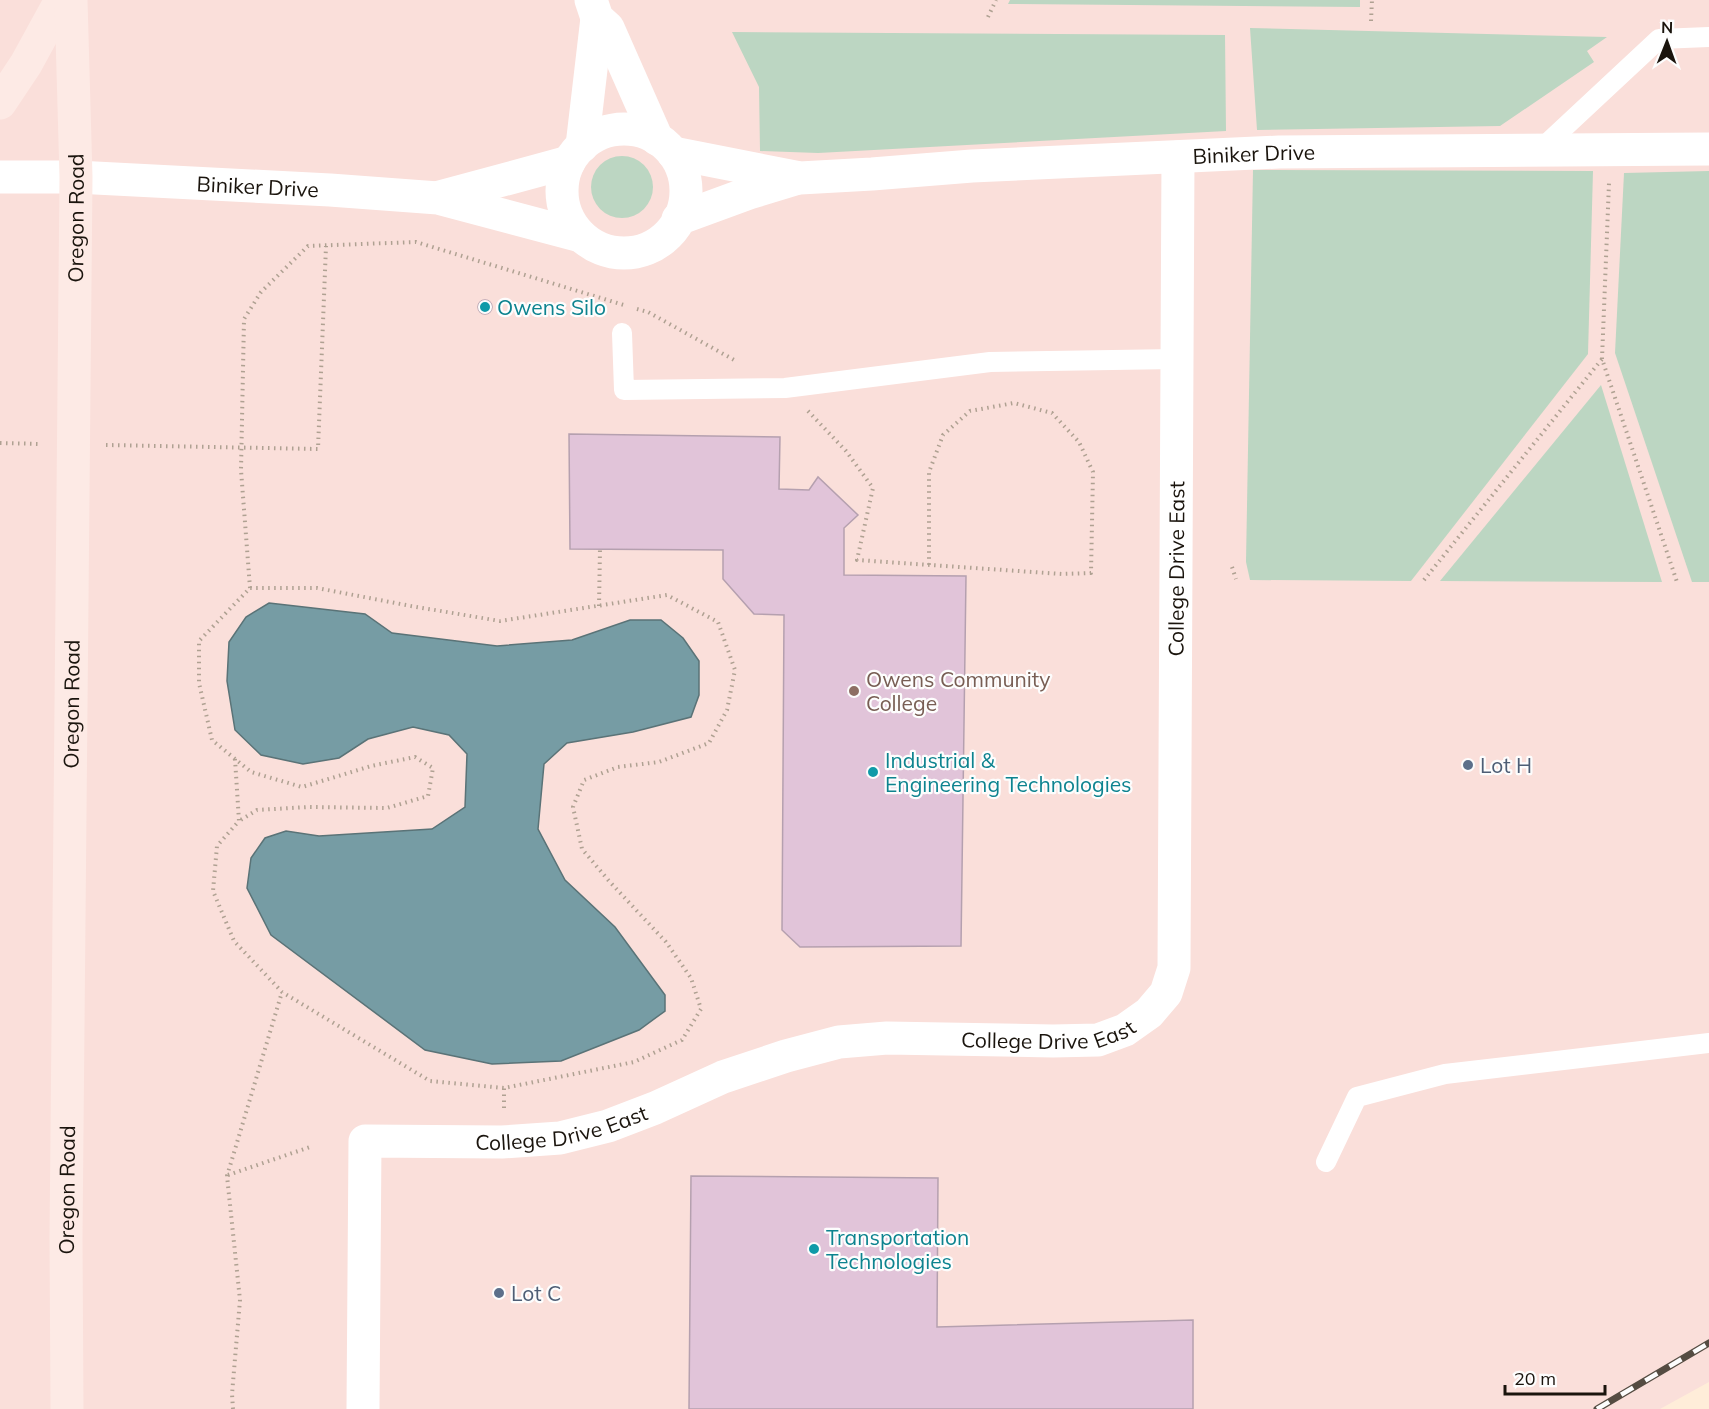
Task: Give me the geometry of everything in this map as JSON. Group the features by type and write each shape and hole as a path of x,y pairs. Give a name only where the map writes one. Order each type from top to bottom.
{"main road":[{"path":"0,103 26,64 61,0"},
{"name":"Oregon Road","path":"67,1409 66,1238 76,177 71,0"}],"street":[{"path":"594,9 608,28 665,146 683,171 686,191 682,212 673,230 658,243 639,252 618,253 598,248 581,236 569,220 562,204 562,181 575,154 594,9"},
{"path":"575,154 598,134 618,130 639,131 665,146"},
{"name":"Biniker Drive","path":"665,146 800,178"},
{"name":"Biniker Drive","path":"678,219 749,193 800,178 972,166 1338,151 1709,149"},
{"name":"Biniker Drive","path":"438,198 575,154"},
{"name":"College Drive East","path":"363,1409 365,1141 502,1142 560,1138 608,1126 655,1108 723,1077 786,1056 839,1042 887,1038 1098,1040 1125,1030 1149,1013 1166,993 1174,968 1178,157"},
{"name":"Biniker Drive","path":"0,177 76,177 438,198 581,236"}],"lane":[{"path":"1540,150 1659,39 1709,37"},
{"path":"622,333 624,390 785,388 990,362 1177,359"},
{"path":"1326,1162 1357,1097 1445,1074 1709,1043"}],"path":[{"path":"988,17 996,0"},
{"path":"1371,21 1372,0"},
{"path":"1610,150 1602,359 1677,582"},
{"path":"106,445 318,449 326,246"},
{"path":"1424,580 1602,359"},
{"path":"0,443 47,444"},
{"path":"599,606 600,549"},
{"path":"1232,567 1236,579"},
{"path":"250,588 317,588 500,621 667,595 718,622 735,670 727,710 709,743 660,762 618,767 584,780 573,807 582,849 666,942 691,978 701,1009 681,1040 634,1062 504,1088 430,1081 282,993 234,941 213,891 217,846 239,821 257,810 308,807 387,808 428,796 433,768 415,757 371,766 302,788 251,772 235,759 212,740 199,683 199,641 250,588"},
{"path":"235,759 239,821"},
{"path":"233,1409 232,1394 240,1300 228,1176 282,993"},
{"path":"228,1176 309,1147"}],"shaded area":[{"name":"Owens Community College","path":"0,0 1709,0 1709,1382 1660,1409 0,1409"}],"green space":[{"path":"1010,0 1360,0 1360,7 1008,4"},
{"path":"1250,28 1607,37 1587,51 1594,62 1500,126 1257,130"},
{"path":"732,32 1225,35 1226,131 818,153 760,151 759,87"},
{"path":"622,156 644,165 653,187 644,209 622,218 600,209 591,187 600,165"},
{"path":"1253,170 1593,171 1588,354 1411,581 1250,580 1246,562"},
{"path":"1709,171 1709,582 1692,582 1615,353 1624,173"},
{"path":"1601,385 1662,582 1440,581"}],"water":[{"path":"269,603 365,614 392,633 497,646 572,640 630,620 661,620 683,638 699,661 699,695 691,717 633,732 567,743 544,764 538,829 565,880 615,927 665,995 665,1011 639,1030 561,1061 492,1064 425,1050 271,935 247,888 251,858 265,838 286,831 319,836 432,829 465,807 467,754 449,735 413,727 368,739 339,758 303,764 261,755 235,730 227,681 229,642 246,617"}],"building":[{"name":"Owens Silo","path":"482,300 488,300 492,307 488,314 482,314 478,310 478,304"},
{"name":"Industrial & Engineering Technologies","path":"569,434 780,437 779,489 809,490 818,477 858,515 844,528 844,575 966,576 961,946 800,947 782,930 784,615 754,614 723,579 723,550 570,549"},
{"name":"Transportation Technologies","path":"691,1176 938,1178 937,1327 1193,1320 1193,1409 689,1409"}],"railway":[{"path":"1597,1409 1709,1343"}],"place":[{"name":"Owens Silo","path":"485,307"},
{"name":"Owens Community College","path":"854,691"},
{"name":"Lot H","path":"1468,765"},
{"name":"Industrial & Engineering Technologies","path":"873,772"},
{"name":"Transportation Technologies","path":"814,1249"},
{"name":"Lot C","path":"499,1293"}]}
